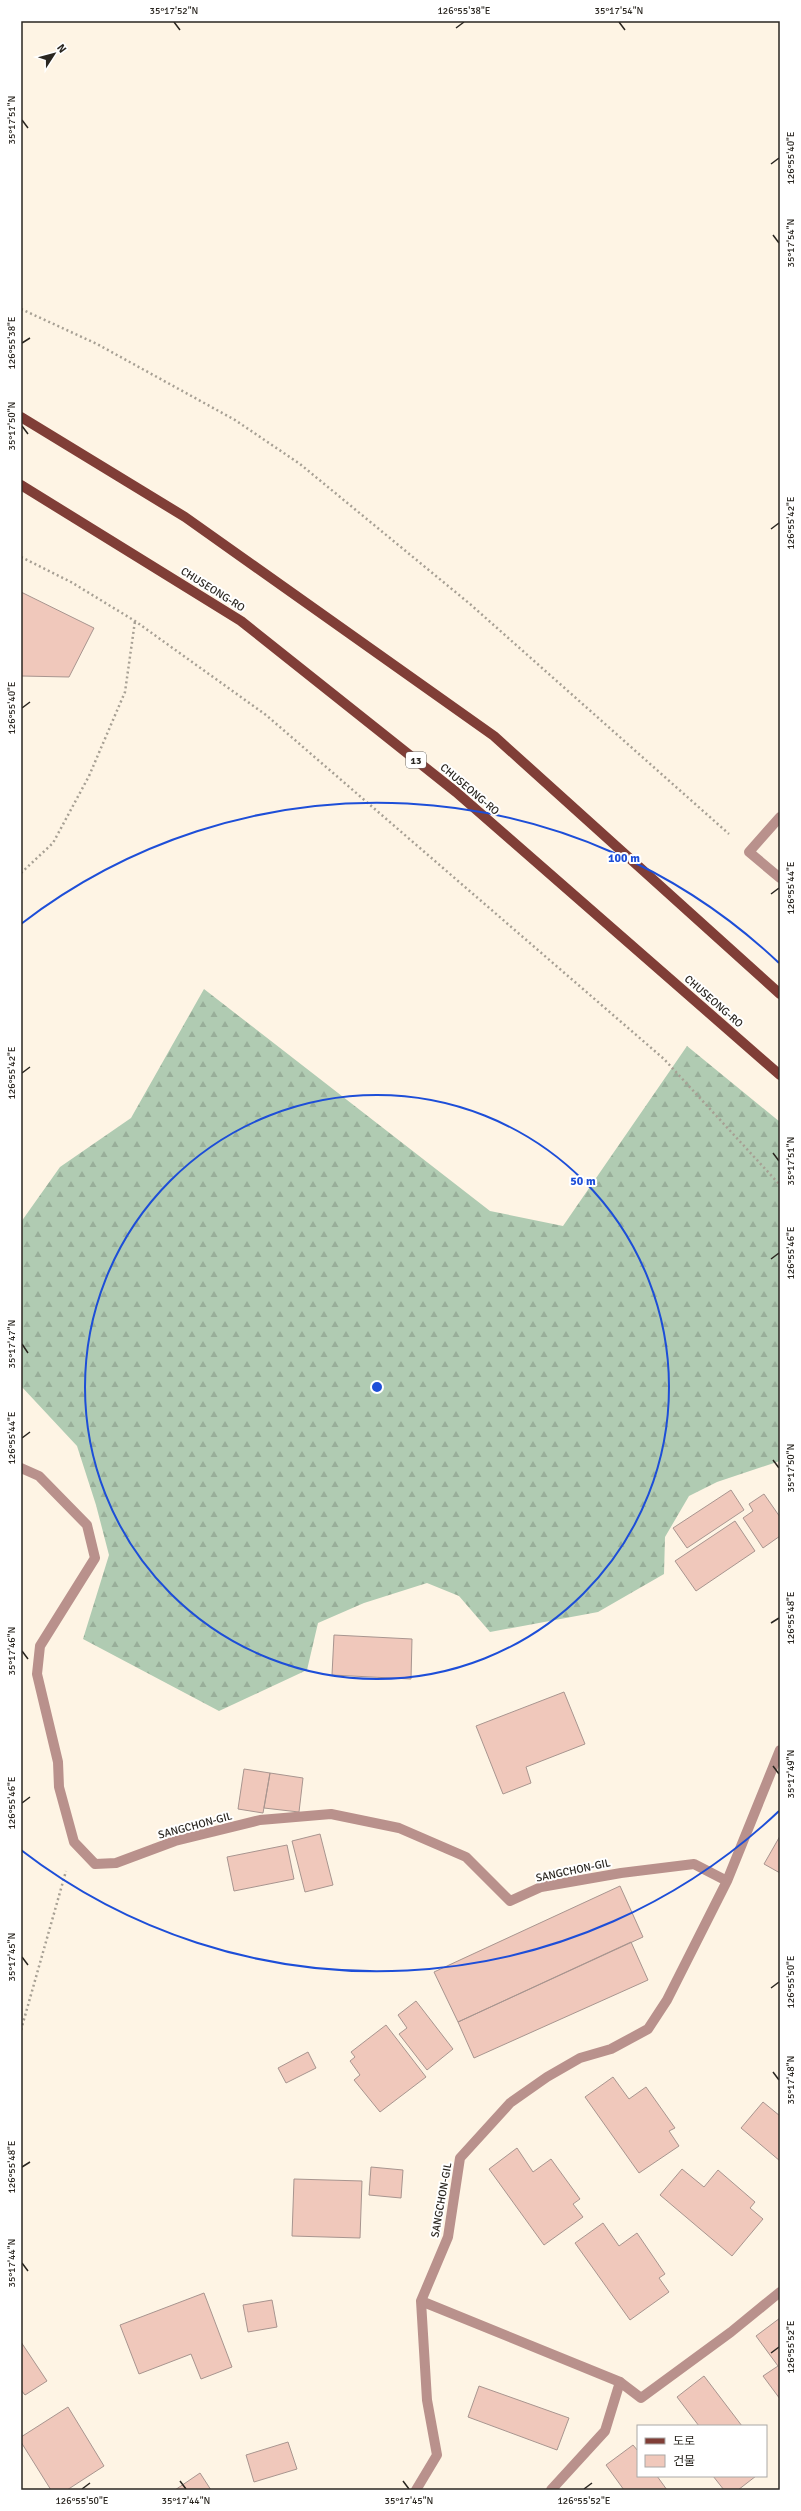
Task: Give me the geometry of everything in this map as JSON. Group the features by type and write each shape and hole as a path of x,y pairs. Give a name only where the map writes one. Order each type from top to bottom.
{"main road":[{"path":"21,417 185,517 494,736 780,994"},
{"name":"CHUSEONG-RO","path":"21,485 241,621 456,792 780,1075"}],"street":[{"path":"780,818 749,852 780,878"},
{"name":"SANGCHON-GIL","path":"21,1468 40,1476 87,1524 95,1558 40,1646 37,1674 58,1762 59,1788 74,1842 95,1864 116,1863 175,1841 260,1820 331,1814 400,1828 466,1857 510,1901 541,1887 621,1873 694,1864 727,1881"},
{"name":"SANGCHON-GIL","path":"416,2490 438,2455 427,2400 421,2301 448,2237 460,2158 510,2103 547,2077 580,2058 611,2049 648,2029 667,2000 727,1881 780,1750"},
{"path":"421,2301 620,2382 641,2398 731,2332 780,2292"},
{"path":"551,2490 605,2431 620,2382"}],"path":[{"path":"21,309 117,355 235,420 300,464 470,604 749,852"},
{"path":"21,557 71,582 135,621 266,715 664,1059 780,1185"},
{"path":"21,873 53,843 89,776 124,692 135,621"},
{"path":"21,2030 74,1842"}],"green space":[{"path":"204,989 490,1211 563,1226 687,1046 780,1122 780,1461 717,1482 689,1496 665,1537 664,1574 598,1612 490,1632 459,1596 427,1583 364,1603 318,1623 307,1670 219,1711 83,1639 109,1555 96,1505 77,1446 21,1386 21,1222 60,1167 131,1118"}],"building":[{"path":"21,592 94,628 69,677 21,676"},
{"path":"731,1490 744,1510 687,1548 673,1528"},
{"path":"764,1494 780,1517 780,1536 763,1548 743,1518 753,1511 749,1504"},
{"path":"735,1521 755,1551 696,1591 675,1561"},
{"path":"334,1635 412,1639 411,1679 332,1675"},
{"path":"564,1692 585,1744 526,1767 531,1783 503,1794 476,1726"},
{"path":"244,1769 270,1773 263,1813 238,1809"},
{"path":"270,1773 303,1778 299,1812 264,1808"},
{"path":"320,1834 333,1885 305,1892 292,1841"},
{"path":"780,1836 780,1873 764,1864"},
{"path":"287,1845 294,1879 234,1891 227,1857"},
{"path":"620,1886 643,1937 458,2022 434,1972"},
{"path":"631,1942 648,1980 474,2058 458,2022"},
{"path":"416,2001 453,2049 427,2070 399,2034 407,2028 398,2015"},
{"path":"386,2025 426,2077 380,2112 354,2080 360,2075 350,2061 355,2057 351,2052"},
{"path":"308,2052 316,2068 286,2083 278,2068"},
{"path":"613,2077 629,2099 646,2087 675,2128 669,2131 679,2146 639,2173 585,2097"},
{"path":"763,2102 780,2116 780,2161 741,2128"},
{"path":"517,2148 533,2172 551,2159 580,2199 573,2204 583,2217 544,2245 489,2169"},
{"path":"371,2167 403,2170 401,2198 369,2195"},
{"path":"682,2169 704,2187 718,2170 755,2202 750,2208 763,2219 732,2256 660,2195"},
{"path":"294,2179 362,2181 360,2238 292,2236"},
{"path":"603,2223 619,2246 637,2233 665,2274 659,2278 669,2292 630,2320 575,2243"},
{"path":"204,2293 232,2367 201,2379 191,2354 139,2374 120,2325"},
{"path":"272,2300 277,2327 248,2332 243,2305"},
{"path":"780,2318 780,2399 763,2376 778,2366 756,2336"},
{"path":"21,2342 47,2381 25,2395 21,2390"},
{"path":"704,2376 741,2425 698,2425 677,2397"},
{"path":"479,2386 569,2418 557,2450 468,2417"},
{"path":"68,2407 104,2466 67,2490 51,2490 21,2442 21,2437"},
{"path":"288,2442 297,2469 254,2482 246,2455"},
{"path":"633,2445 637,2450 637,2477 658,2477 667,2490 624,2490 606,2465"},
{"path":"200,2473 211,2490 175,2490"},
{"path":"714,2477 755,2477 738,2490 724,2490"}]}
